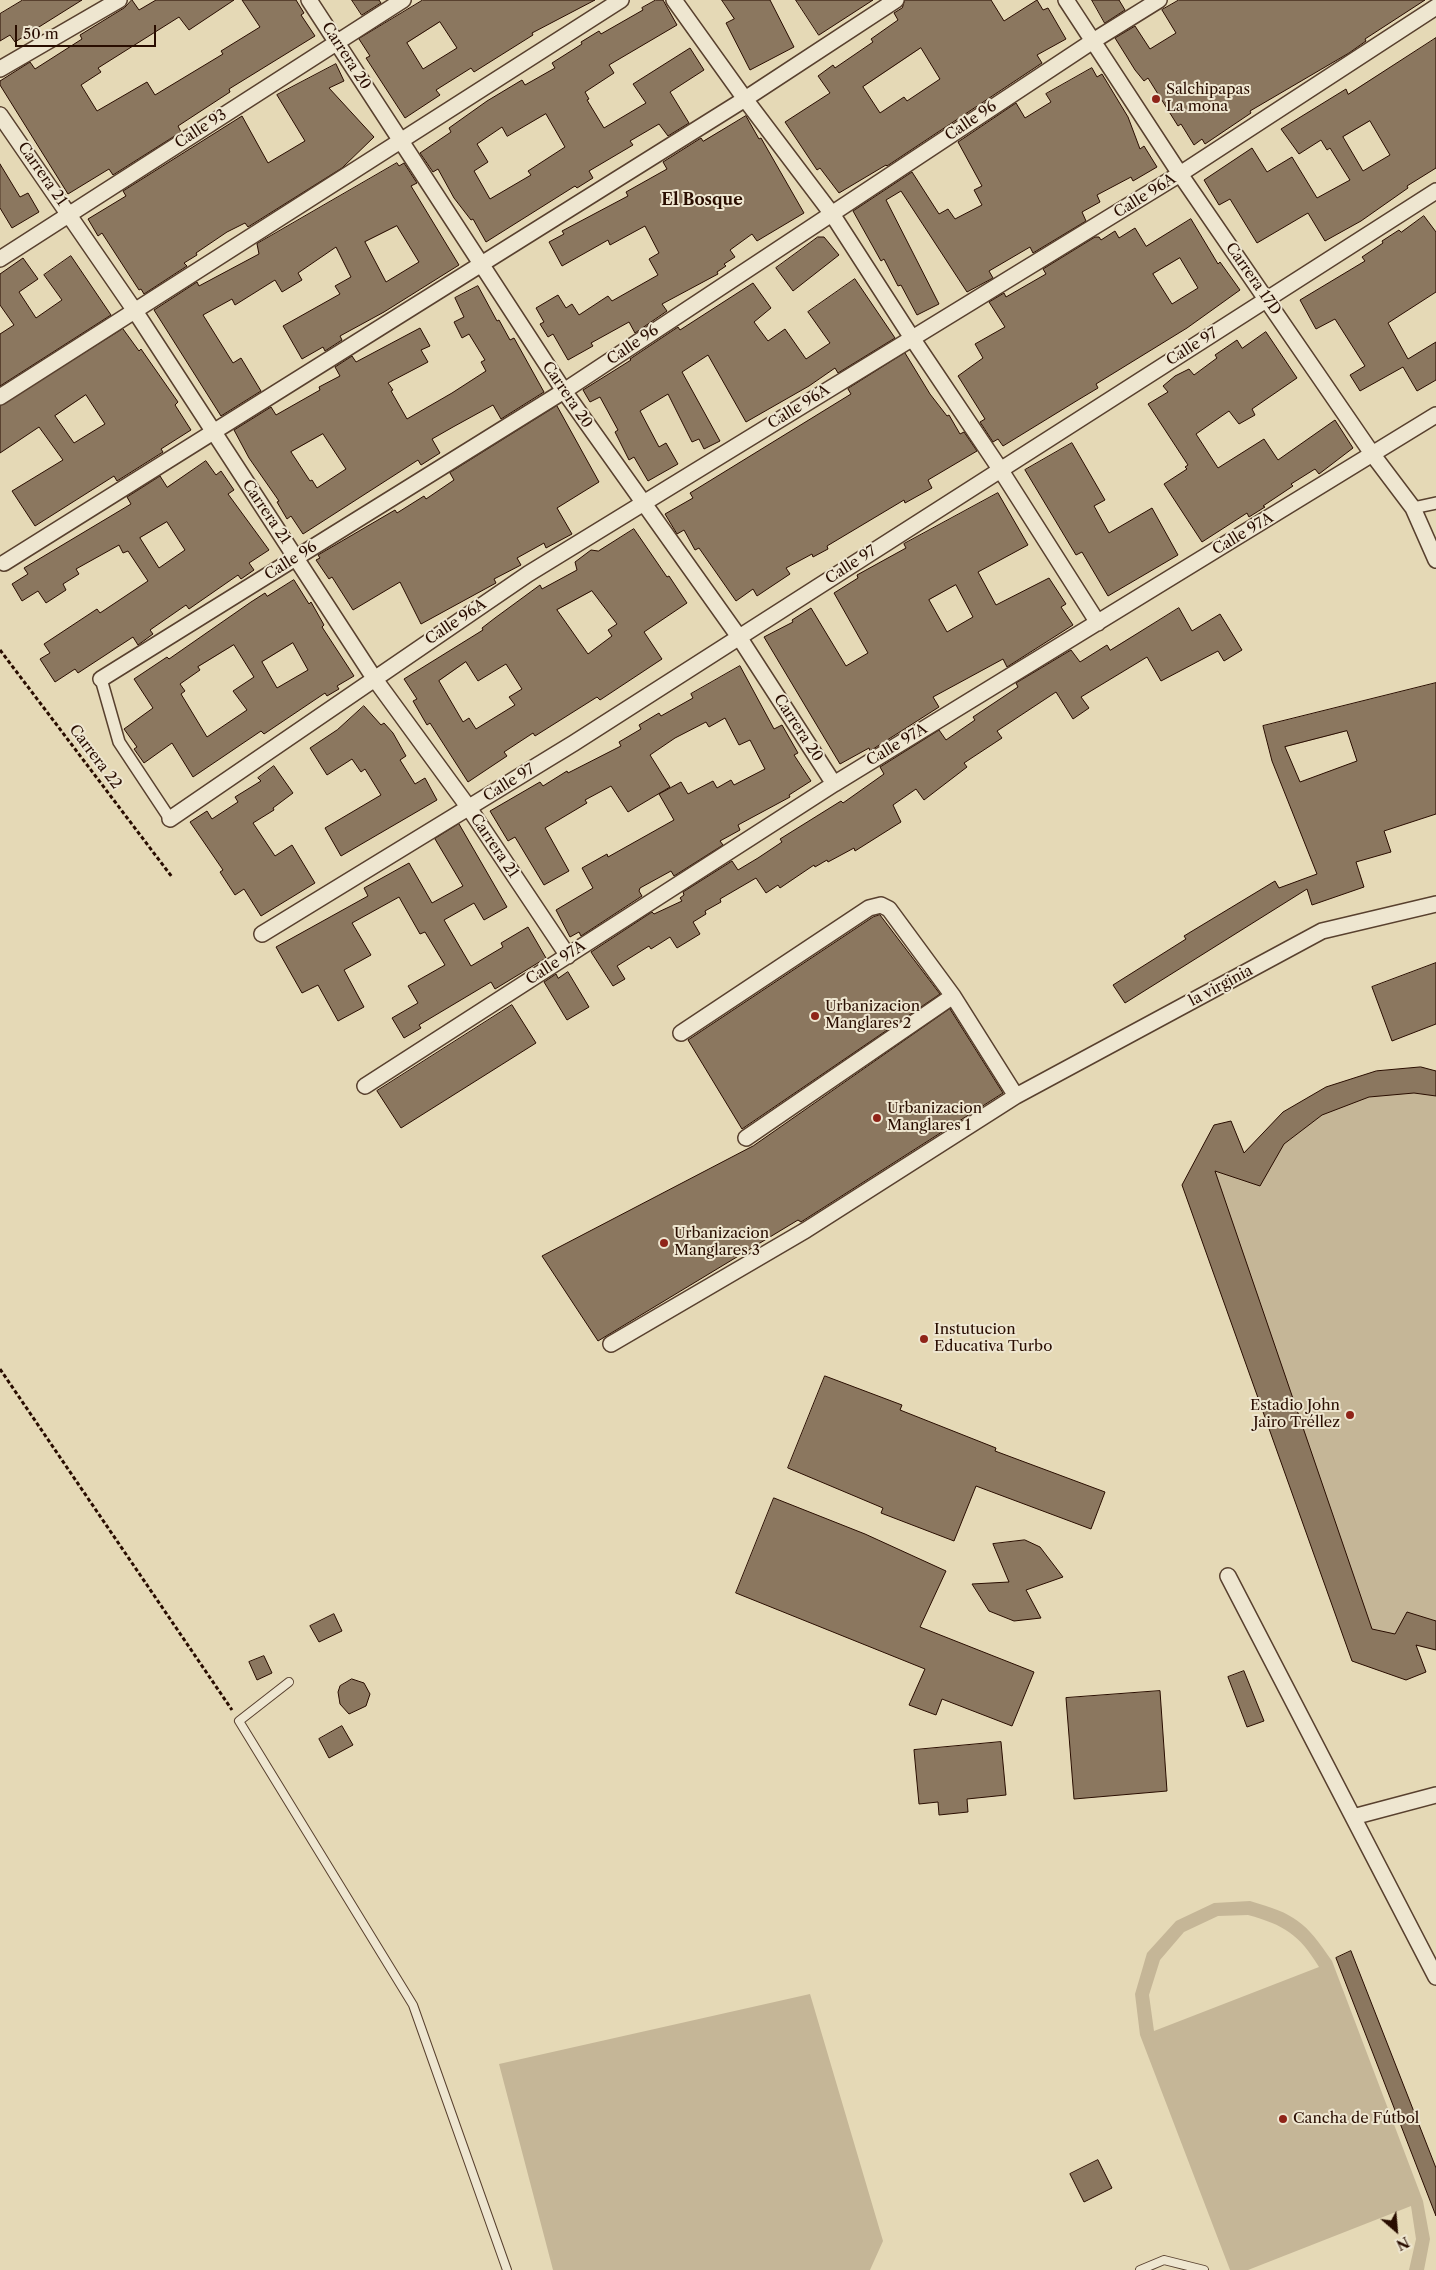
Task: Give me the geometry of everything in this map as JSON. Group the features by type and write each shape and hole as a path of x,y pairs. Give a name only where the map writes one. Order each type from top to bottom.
{"street":[{"path":"0,69 119,0"},
{"name":"Carrera 20","path":"309,0 480,265 564,391 739,637 834,784"},
{"name":"Calle 93","path":"0,259 403,0"},
{"path":"0,397 621,0"},
{"path":"674,0 745,99 832,214 1000,469 1098,623"},
{"path":"4,563 745,99 896,0"},
{"name":"Carrera 17D","path":"1066,0 1180,174 1373,455 1413,508 1436,560"},
{"name":"Calle 96","path":"101,679 564,391 1093,41 1159,0"},
{"name":"Calle 96A","path":"170,819 528,574 1180,174 1436,7"},
{"name":"Carrera 21","path":"0,115 135,311 374,678 469,808 568,956"},
{"name":"Calle 97","path":"262,934 469,808 1268,300 1436,191"},
{"name":"Calle 97A","path":"365,1086 834,784 1436,415"},
{"path":"1413,508 1436,503"},
{"path":"101,679 119,742 170,819"},
{"name":"la virginia","path":"611,1344 806,1230 1016,1096 1322,931 1436,904"},
{"path":"681,1033 869,908 881,905 889,909 953,996 1016,1096"},
{"path":"746,1138 953,996"},
{"path":"1228,1576 1436,1977"},
{"path":"1353,1817 1436,1795"}],"lane":[{"path":"289,1682 239,1721 413,2005 507,2270"},
{"path":"1140,2270 1164,2260 1204,2270"}],"path":[{"name":"Carrera 22","path":"0,650 172,877"},
{"path":"0,1370 239,1721"}],"shaded area":[{"name":"Estadio John Jairo Tréllez","path":"1421,1067 1436,1071 1436,1650 1416,1646 1426,1672 1406,1680 1352,1661 1182,1185 1214,1125 1231,1121 1244,1152 1283,1112 1376,1071"},
{"name":"Cancha de Fútbol","path":"1250,1901 1289,1915 1306,1928 1323,1947 1332,1961 1423,2201 1430,2239 1424,2270 1409,2270 1416,2239 1411,2206 1248,2270 1230,2270 1140,2035 1135,1994 1147,1953 1176,1921 1214,1903","holes":["1248,1915 1290,1932 1305,1946 1319,1967 1154,2031 1149,1995 1160,1960 1184,1932 1218,1916"]},
{"path":"810,1994 883,2241 870,2270 553,2270 499,2064"}],"building":[{"path":"23,0 82,0 15,42 10,35 0,41 0,14"},
{"path":"132,0 139,10 156,0 234,0 189,30 179,17 98,68 101,72 81,85 97,111 147,82 155,95 223,54 221,51 260,27 242,0 296,0 304,13 301,15 315,36 229,89 230,92 178,126 181,132 113,175 109,169 68,194 0,85 0,81 30,62 35,69 82,39 80,35 124,8"},
{"path":"352,0 379,0 381,3 362,15"},
{"path":"423,0 595,0 532,33 533,35 474,72 471,68 436,90 440,95 405,118 366,58 370,56 359,39","holes":["440,22 457,48 423,69 407,43"]},
{"path":"656,0 663,0 677,25 609,65 614,73 585,92 589,99 587,100 604,128 646,103 633,84 690,48 704,70 670,92 689,123 668,136 659,124 630,141 633,145 589,171 593,178 577,188 575,186 486,242 473,219 471,220 454,198 438,169 433,172 420,153 451,132 449,128 487,101 522,80 525,85 555,68 552,63 582,44 581,42 599,31 601,34 643,10 642,8","holes":["546,114 565,147 528,171 531,175 490,199 474,171 488,162 477,144 502,127 507,136"]},
{"path":"722,0 770,0 794,47 750,70 726,23 734,19"},
{"path":"796,0 873,0 819,35"},
{"path":"905,0 991,0 1004,21 1037,0 1043,10 1048,8 1066,39 1037,55 1042,63 887,166 839,193 820,168 817,170 785,122 830,93 818,76 833,65 835,68 873,42 871,39 898,20 894,13 902,8","holes":["921,48 940,79 907,101 904,97 880,113 863,87"]},
{"path":"1092,0 1119,0 1125,10 1105,23"},
{"path":"1179,0 1425,0 1365,39 1366,41 1349,53 1250,111 1251,113 1205,144 1202,139 1194,145 1181,124 1178,126 1148,78 1144,81 1135,70 1115,38 1135,26 1150,49 1176,33 1162,10"},
{"path":"1436,38 1436,168 1407,186 1408,188 1361,221 1325,241 1308,213 1257,243 1230,199 1219,205 1204,180 1252,148 1267,172 1292,157 1317,198 1350,180 1330,148 1327,150 1321,140 1299,154 1281,129 1346,89 1348,94","holes":["1370,121 1390,155 1363,171 1343,137"]},
{"path":"336,64 344,81 329,88 374,137 342,168 248,227 245,223 227,232 184,263 187,266 144,294 141,289 139,290 102,233 98,236 88,219 126,196 123,191 242,116 268,163 305,141 277,95"},
{"path":"1092,68 1097,77 1102,74 1128,117 1140,149 1144,146 1157,167 1133,181 1131,177 1097,195 1100,202 1082,212 1086,221 1033,253 1030,247 989,271 993,278 967,292 901,191 886,200 939,304 917,315 901,285 898,286 884,259 881,261 853,211 912,172 939,214 948,209 955,219 982,205 974,190 982,186 958,142 1016,103 1025,118 1051,102 1046,94"},
{"path":"746,116 759,139 761,138 804,213 757,241 752,234 730,250 735,257 724,264 726,266 717,272 718,274 662,304 667,311 635,333 629,322 591,343 593,346 568,360 553,334 548,337 540,324 544,322 536,308 558,295 566,308 572,304 579,315 608,296 612,301 658,275 649,259 659,253 645,226 610,245 608,240 562,266 549,242 564,234 562,231 628,196 626,192 667,169 663,162 701,138 703,141"},
{"path":"397,163 399,166 404,163 417,183 411,186 459,265 384,312 340,336 342,340 325,351 323,347 302,359 283,326 340,294 335,286 351,277 336,247 298,273 302,280 282,292 275,280 235,305 232,299 203,315 233,363 241,358 261,391 221,416 154,310 197,282 199,286 259,254 257,244","holes":["397,226 419,262 386,282 365,242"]},
{"path":"0,164 20,197 28,193 39,212 12,228 0,208"},
{"path":"1424,216 1436,232 1436,292 1388,323 1408,359 1436,342 1436,380 1417,391 1403,367 1360,391 1350,375 1365,366 1335,319 1316,329 1300,300 1365,261 1362,257 1383,243 1382,241 1399,230 1401,232"},
{"path":"1191,219 1218,264 1220,262 1240,290 1187,328 1096,384 1098,388 1003,446 998,439 993,442 980,422 985,419 958,376 983,358 975,344 1005,327 989,302 1004,293 1006,297 1046,274 1043,269 1095,237 1099,237 1101,240 1115,231 1119,238 1135,228 1146,246","holes":["1180,258 1198,288 1172,304 1153,274"]},
{"path":"818,237 824,237 839,255 793,291 776,268"},
{"path":"71,256 111,315 0,386 0,334 14,325 0,305 0,274 23,258 38,279 19,292 36,318 62,300 44,275"},
{"path":"855,279 895,338 838,373 835,368 809,386 746,422 708,355 682,372 720,441 704,449 699,439 692,442 668,394 640,411 659,447 666,443 678,464 648,481 634,457 629,460 615,432 618,430 600,397 590,402 583,390 631,360 678,327 680,330 753,283 771,308 754,322 768,341 785,329 806,359 830,343 808,312"},
{"path":"478,286 510,340 514,338 544,392 501,419 493,405 432,439 440,453 421,465 418,460 303,534 291,516 287,519 277,502 279,501 249,458 234,430 271,407 276,415 320,390 319,387 340,376 335,367 352,356 356,362 420,328 430,346 421,350 428,362 388,383 393,390 391,391 407,419 452,393 486,371 481,362 485,360 469,334 462,338 454,322 464,317 455,298","holes":["323,434 346,469 317,488 312,480 310,481 291,452"]},
{"path":"123,329 139,351 141,349 178,402 175,405 191,430 161,449 163,452 117,481 114,476 35,526 12,491 63,460 39,427 0,453 0,406","holes":["86,395 105,424 74,443 55,416"]},
{"path":"1266,332 1297,378 1252,409 1255,415 1239,424 1229,411 1196,434 1218,468 1264,439 1278,460 1335,420 1353,448 1319,474 1315,469 1291,484 1293,486 1263,506 1265,507 1249,517 1247,513 1202,542 1164,484 1187,469 1185,467 1188,465 1148,404 1168,392 1163,386 1175,376 1189,369 1194,375 1217,358 1215,355 1237,340 1242,348"},
{"path":"905,353 930,394 947,416 949,415 960,434 964,432 977,451 928,480 932,488 905,503 904,500 827,546 828,549 813,557 812,554 786,568 790,574 757,596 753,589 736,601 699,548 695,550 684,530 677,534 665,514 693,498 690,493 851,394 848,389"},
{"path":"557,406 599,482 557,508 572,534 546,548 544,543 517,558 521,565 494,579 496,583 421,624 400,582 353,610 332,577 329,579 316,560 320,558 318,555 395,510 397,513 424,496 426,499 454,480 450,473"},
{"path":"1072,443 1105,500 1094,506 1109,533 1152,508 1178,555 1108,596 1082,552 1076,555 1025,470"},
{"path":"206,461 216,475 221,471 234,490 228,494 269,550 249,563 254,570 241,579 238,575 189,609 186,605 150,630 153,634 138,645 133,637 78,673 75,669 55,682 40,659 50,653 44,644 97,609 100,613 148,581 128,551 123,553 119,545 76,569 79,574 63,584 66,590 46,603 38,591 22,601 12,584 28,574 24,568 131,504 127,497 160,476 167,487","holes":["167,522 185,550 159,568 140,538"]},
{"path":"998,493 1028,545 978,572 996,605 1049,578 1066,604 1061,607 1073,625 1007,667 1003,659 933,697 939,707 870,751 869,748 840,764 764,637 793,622 792,620 811,608 846,666 868,653 834,593 858,578 857,575 906,548 904,544","holes":["956,585 973,617 947,632 929,600"]},
{"path":"634,529 687,603 644,632 662,659 600,700 597,697 535,736 533,733 504,752 507,756 468,782 430,723 427,725 413,701 417,699 404,679 483,630 482,628 540,585 542,589 577,570 575,562 591,550 598,551","holes":["592,591 617,624 608,630 612,636 588,654 557,610","466,662 478,681 506,664 522,689 509,697 515,705 476,729 469,718 463,722 439,681"]},
{"path":"294,580 309,604 311,602 324,625 322,627 354,676 337,686 339,689 327,696 325,693 264,734 261,731 193,777 172,743 144,763 134,749 137,747 124,729 153,708 134,679 167,657 169,659 265,593 267,596","holes":["293,643 308,670 277,688 262,662","234,645 254,677 233,691 247,710 207,737 181,694 185,691 180,684 200,670 198,667"]},
{"path":"1179,608 1192,631 1220,614 1242,650 1224,661 1218,651 1161,681 1147,657 1081,697 1089,708 1073,719 1056,692 997,731 1002,738 964,763 967,767 924,800 916,789 893,805 901,822 855,851 854,848 828,862 827,860 815,867 814,865 780,888 778,885 766,893 756,878 720,899 721,902 705,911 706,914 693,922 700,934 677,948 670,937 651,949 649,946 617,966 625,979 613,986 591,952 652,912 654,914 682,901 680,898 684,895 683,892 732,861 738,870 758,858 782,842 780,839 841,801 843,803 884,774 880,767 939,730 946,740 975,720 973,717 1018,687 1016,683 1071,650 1080,662 1107,645 1110,650"},
{"path":"740,666 774,729 782,725 798,753 794,755 811,781 789,795 790,797 738,825 740,830 720,841 723,845 674,876 671,871 640,888 639,891 642,896 581,936 579,932 570,937 556,910 593,888 582,868 607,854 608,857 674,820 659,794 681,782 688,794 713,781 717,788 731,780 734,785 765,769 750,740 739,745 725,718 709,727 706,722 675,738 650,755 670,787 628,812 611,786 585,800 587,803 545,828 569,871 544,885 515,837 508,841 490,811 540,782 543,786 567,771 568,773 621,746 619,742 641,729 639,725 659,713 661,716 693,698 691,694"},
{"path":"1436,683 1436,814 1384,831 1391,852 1356,862 1364,887 1312,905 1307,889 1125,1003 1113,985 1186,939 1184,936 1275,881 1279,888 1317,874 1272,761 1263,726","holes":["1347,731 1357,761 1300,782 1285,747"]},
{"path":"364,706 381,725 384,723 393,733 406,756 400,760 415,784 425,778 437,800 341,856 325,828 381,795 365,769 361,772 352,759 327,775 310,748 337,730"},
{"path":"274,766 293,793 273,808 274,810 253,823 275,856 292,845 315,883 261,916 244,889 235,895 220,872 223,870 190,822 207,811 212,819 238,802 235,797 261,781 258,778"},
{"path":"459,824 507,907 484,920 474,903 444,920 471,966 503,947 501,943 528,927 546,958 495,989 491,982 419,1025 421,1028 404,1038 392,1018 418,1003 408,986 445,965 425,932 420,934 399,897 352,923 371,955 344,970 364,1007 338,1021 318,985 302,993 276,947 368,896 364,888 409,863 432,903 463,886 435,839"},
{"name":"Urbanizacion Manglares 2","path":"880,915 940,994 742,1129 688,1040 873,917"},
{"path":"1436,963 1436,1024 1392,1041 1372,987"},
{"path":"568,972 589,1007 567,1020 544,982 556,974 558,978"},
{"path":"512,1005 536,1043 401,1128 377,1091"},
{"path":"950,1009 1003,1093 801,1222 798,1220 598,1341 542,1256 753,1146"},
{"path":"1421,1067 1436,1071 1436,1096 1414,1093 1369,1097 1322,1115 1284,1144 1260,1186 1215,1171 1372,1629 1395,1634 1407,1612 1436,1621 1436,1650 1416,1645 1426,1672 1406,1680 1352,1661 1182,1185 1214,1125 1231,1121 1244,1153 1283,1112 1326,1087 1376,1071"},
{"path":"825,1376 902,1405 900,1410 996,1448 995,1451 1105,1492 1091,1529 976,1486 954,1541 881,1513 883,1508 788,1468"},
{"path":"774,1498 865,1534 946,1571 920,1627 1034,1672 1012,1726 942,1699 936,1715 909,1705 925,1669 736,1593"},
{"path":"1025,1540 1040,1547 1063,1577 1026,1590 1041,1618 1014,1621 989,1611 972,1584 1009,1582 993,1544"},
{"path":"334,1614 342,1631 319,1642 310,1626"},
{"path":"264,1656 272,1673 257,1680 249,1662"},
{"path":"1244,1671 1264,1721 1247,1727 1228,1677"},
{"path":"352,1679 364,1683 370,1694 366,1706 349,1714 340,1704 338,1692 340,1686"},
{"path":"1160,1691 1167,1791 1074,1799 1066,1698"},
{"path":"342,1726 353,1745 329,1758 319,1739"},
{"path":"1001,1742 1006,1795 967,1799 968,1812 939,1815 938,1802 919,1804 914,1750"},
{"path":"1351,1951 1436,2168 1436,2216 1336,1958"},
{"path":"1098,2160 1112,2188 1084,2202 1070,2174"}],"place":[{"name":"Salchipapas La mona","path":"1156,99"},
{"name":"Urbanizacion Manglares 2","path":"815,1016"},
{"name":"Urbanizacion Manglares 1","path":"877,1118"},
{"name":"Urbanizacion Manglares 3","path":"664,1243"},
{"name":"Instutucion Educativa Turbo","path":"924,1339"},
{"name":"Estadio John Jairo Tréllez","path":"1350,1415"},
{"name":"Cancha de Fútbol","path":"1283,2119"}],"district":[{"name":"El Bosque","path":"702,200"}]}
